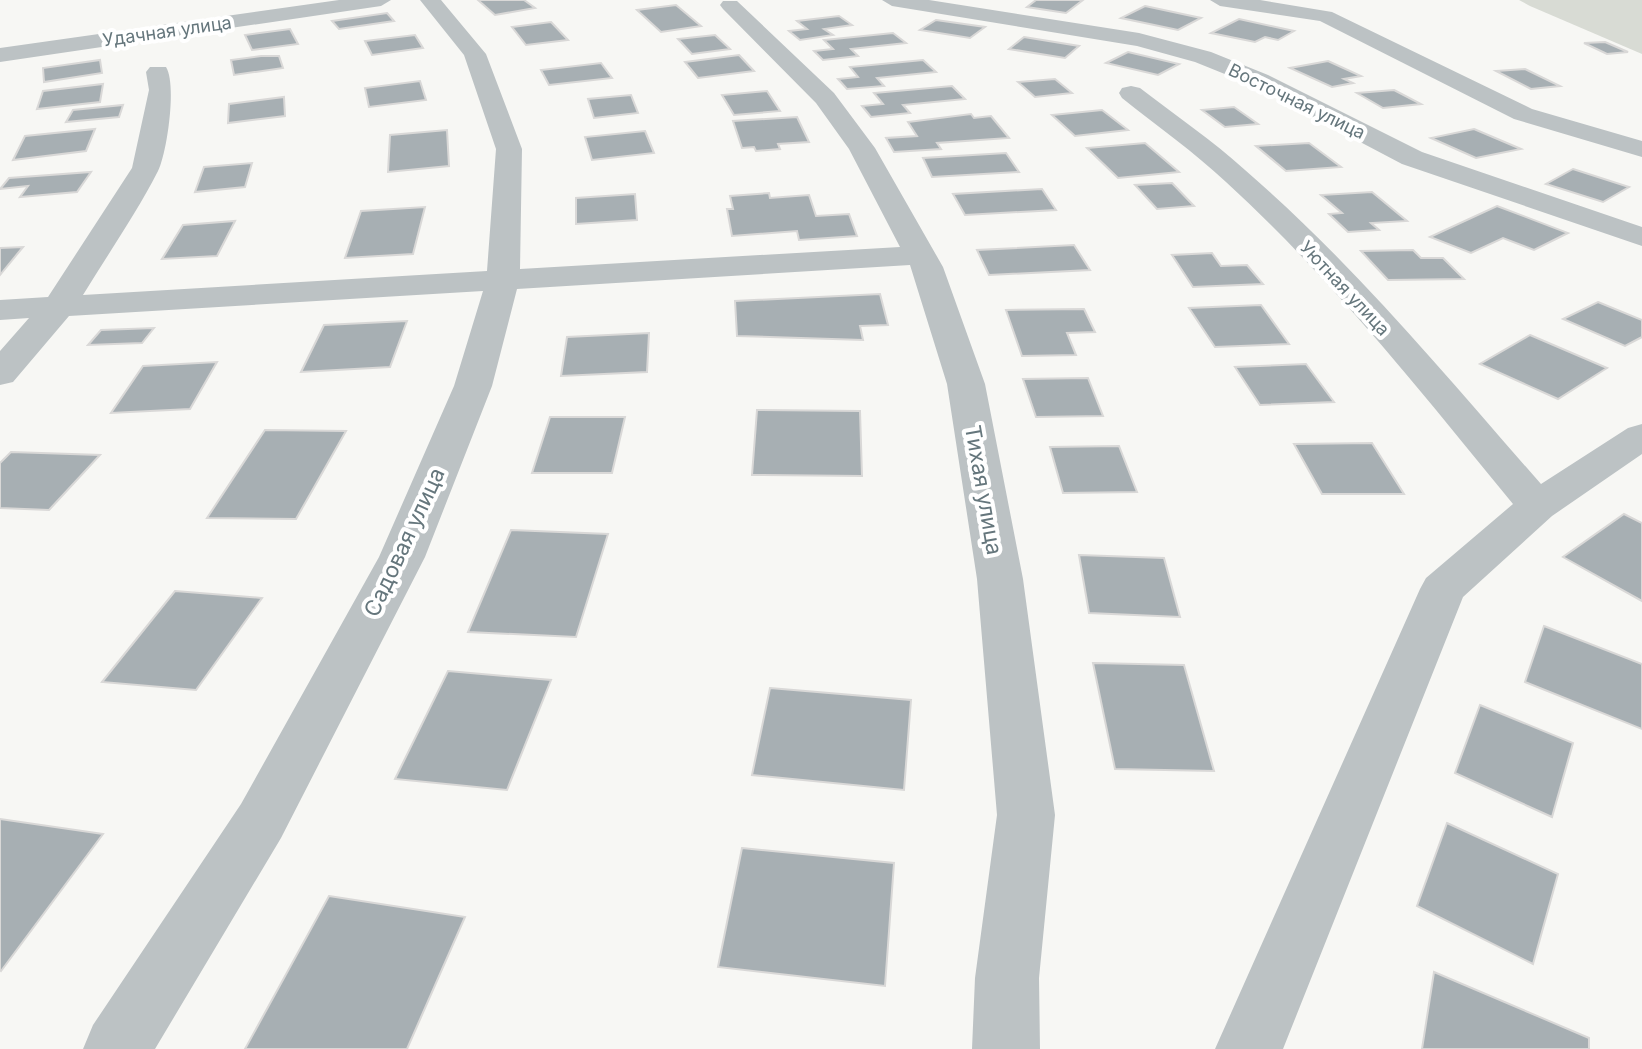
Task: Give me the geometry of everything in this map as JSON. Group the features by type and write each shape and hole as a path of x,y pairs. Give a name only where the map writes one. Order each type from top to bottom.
{"street":[{"name":"Удачная улица","path":"0,55 381,0"},
{"name":"Садовая улица","path":"117,1049 261,821 402,557 473,386 503,280 509,149 475,54 430,0"},
{"name":"Восточная улица","path":"892,0 1139,40 1203,57 1260,80 1412,158 1642,237"},
{"path":"1220,0 1325,16 1523,114 1642,149"},
{"name":"Тихая улица","path":"730,5 825,98 862,148 921,255 966,384 1000,579 1026,815 1007,978 1006,1049"},
{"path":"139,11 153,33"},
{"path":"0,374 59,306 146,168 161,90 158,72"},
{"name":"Уютная улица","path":"1131,93 1236,177 1303,243 1383,328 1537,506"},
{"path":"0,310 921,255"},
{"path":"1249,1049 1443,589 1537,506 1642,436"}],"shaded area":[{"path":"1519,0 1642,0 1642,54 1530,6"}],"building":[{"path":"478,0 524,0 535,8 495,15"},
{"path":"1036,0 1083,0 1066,13 1027,7"},
{"path":"676,5 701,26 661,32 637,10"},
{"path":"1145,6 1201,18 1178,30 1121,18"},
{"path":"387,13 394,21 339,29 332,21"},
{"path":"839,16 852,25 824,29 833,35 800,40 789,31 807,29 797,21"},
{"path":"1239,19 1294,31 1278,40 1265,37 1255,42 1211,33"},
{"path":"936,20 985,27 970,38 920,30"},
{"path":"551,22 568,40 526,45 512,27"},
{"path":"290,29 298,44 252,50 245,35"},
{"path":"893,33 906,43 851,49 858,56 823,60 814,51 833,49 824,40"},
{"path":"415,35 423,48 372,55 365,41"},
{"path":"715,35 730,49 692,54 678,39"},
{"path":"1024,37 1079,46 1065,58 1009,49"},
{"path":"1605,42 1628,52 1607,54 1584,43"},
{"path":"1128,52 1179,64 1158,75 1106,63"},
{"path":"739,55 754,71 698,78 685,62"},
{"path":"279,56 283,68 234,75 231,60"},
{"path":"100,60 102,73 44,82 43,68"},
{"path":"923,60 936,72 877,78 884,86 847,89 838,79 858,77 850,67"},
{"path":"1328,61 1361,76 1344,79 1353,83 1332,87 1290,68"},
{"path":"601,63 612,78 549,85 541,70"},
{"path":"1525,69 1560,86 1531,89 1496,71"},
{"path":"1055,79 1072,93 1035,97 1018,82"},
{"path":"420,81 426,100 369,107 365,88"},
{"path":"103,84 100,102 37,109 43,91"},
{"path":"952,86 965,99 903,105 910,113 871,117 862,106 883,104 874,93"},
{"path":"1394,90 1421,104 1383,108 1357,93"},
{"path":"767,91 780,111 734,115 722,95"},
{"path":"631,95 638,113 594,118 588,99"},
{"path":"284,97 285,116 228,123 229,104"},
{"path":"123,105 119,117 66,122 73,110"},
{"path":"1234,107 1258,124 1225,127 1202,110"},
{"path":"1102,110 1128,130 1075,136 1052,115"},
{"path":"971,114 974,118 991,116 1009,138 937,143 941,149 894,152 886,138 917,136 908,122"},
{"path":"797,117 809,142 778,144 780,149 756,151 754,147 742,148 733,121"},
{"path":"95,129 86,151 13,160 25,136"},
{"path":"1474,129 1521,149 1476,158 1431,138"},
{"path":"447,130 449,166 388,172 390,135"},
{"path":"645,131 654,153 592,160 585,137"},
{"path":"1145,143 1179,172 1118,178 1087,148"},
{"path":"1309,143 1341,167 1286,171 1256,146"},
{"path":"1006,153 1019,172 932,177 923,158"},
{"path":"252,163 245,187 195,192 204,167"},
{"path":"1573,169 1629,187 1603,202 1546,184"},
{"path":"91,172 77,192 20,197 28,186 0,189 9,178"},
{"path":"1172,183 1194,206 1157,209 1135,185"},
{"path":"1042,189 1056,210 965,215 953,194"},
{"path":"1372,192 1407,221 1371,223 1379,230 1348,232 1329,214 1342,213 1321,195"},
{"path":"769,193 770,198 809,195 816,216 849,214 857,236 799,240 797,231 732,236 727,209 733,209 730,196"},
{"path":"635,194 637,220 576,224 576,198"},
{"path":"1497,206 1568,233 1534,250 1503,238 1471,253 1430,237"},
{"path":"425,207 413,254 345,258 361,211"},
{"path":"235,221 217,256 162,259 183,225"},
{"path":"1074,245 1090,270 989,275 977,250"},
{"path":"23,247 0,275 0,248"},
{"path":"1413,250 1421,258 1443,258 1464,279 1388,280 1361,251"},
{"path":"1212,253 1221,266 1247,265 1263,284 1193,287 1172,255"},
{"path":"880,294 888,325 860,326 863,340 737,336 735,301"},
{"path":"1598,302 1642,320 1642,337 1625,346 1563,319"},
{"path":"1261,305 1289,344 1215,347 1189,308"},
{"path":"1084,309 1095,332 1067,333 1076,355 1022,356 1006,310"},
{"path":"407,321 390,367 301,372 324,325"},
{"path":"154,328 142,343 88,345 101,330"},
{"path":"649,333 647,372 561,376 567,337"},
{"path":"1530,335 1607,368 1558,399 1480,364"},
{"path":"217,362 190,409 111,413 143,366"},
{"path":"1306,364 1334,402 1260,405 1235,367"},
{"path":"1088,378 1103,416 1036,417 1023,379"},
{"path":"757,410 860,411 862,476 752,475"},
{"path":"550,417 625,417 612,473 532,473"},
{"path":"265,430 346,431 296,519 207,518"},
{"path":"1372,443 1404,494 1322,494 1294,444"},
{"path":"1119,446 1137,492 1063,493 1050,447"},
{"path":"11,452 100,455 49,510 0,508 0,463"},
{"path":"1624,514 1642,523 1642,601 1563,557"},
{"path":"511,530 608,534 576,637 468,632"},
{"path":"1079,555 1164,558 1180,617 1089,613"},
{"path":"175,591 262,598 196,690 102,682"},
{"path":"1544,626 1642,664 1642,729 1525,682"},
{"path":"1093,663 1184,665 1214,771 1115,769"},
{"path":"448,671 551,680 507,790 395,779"},
{"path":"770,688 911,700 904,790 752,775"},
{"path":"1480,705 1573,743 1552,817 1455,773"},
{"path":"0,819 103,834 1,971 0,970"},
{"path":"1447,823 1558,874 1533,964 1417,906"},
{"path":"742,848 894,863 885,986 718,967"},
{"path":"329,896 465,917 407,1049 245,1049"},
{"path":"1434,972 1589,1038 1589,1049 1422,1049"}]}
